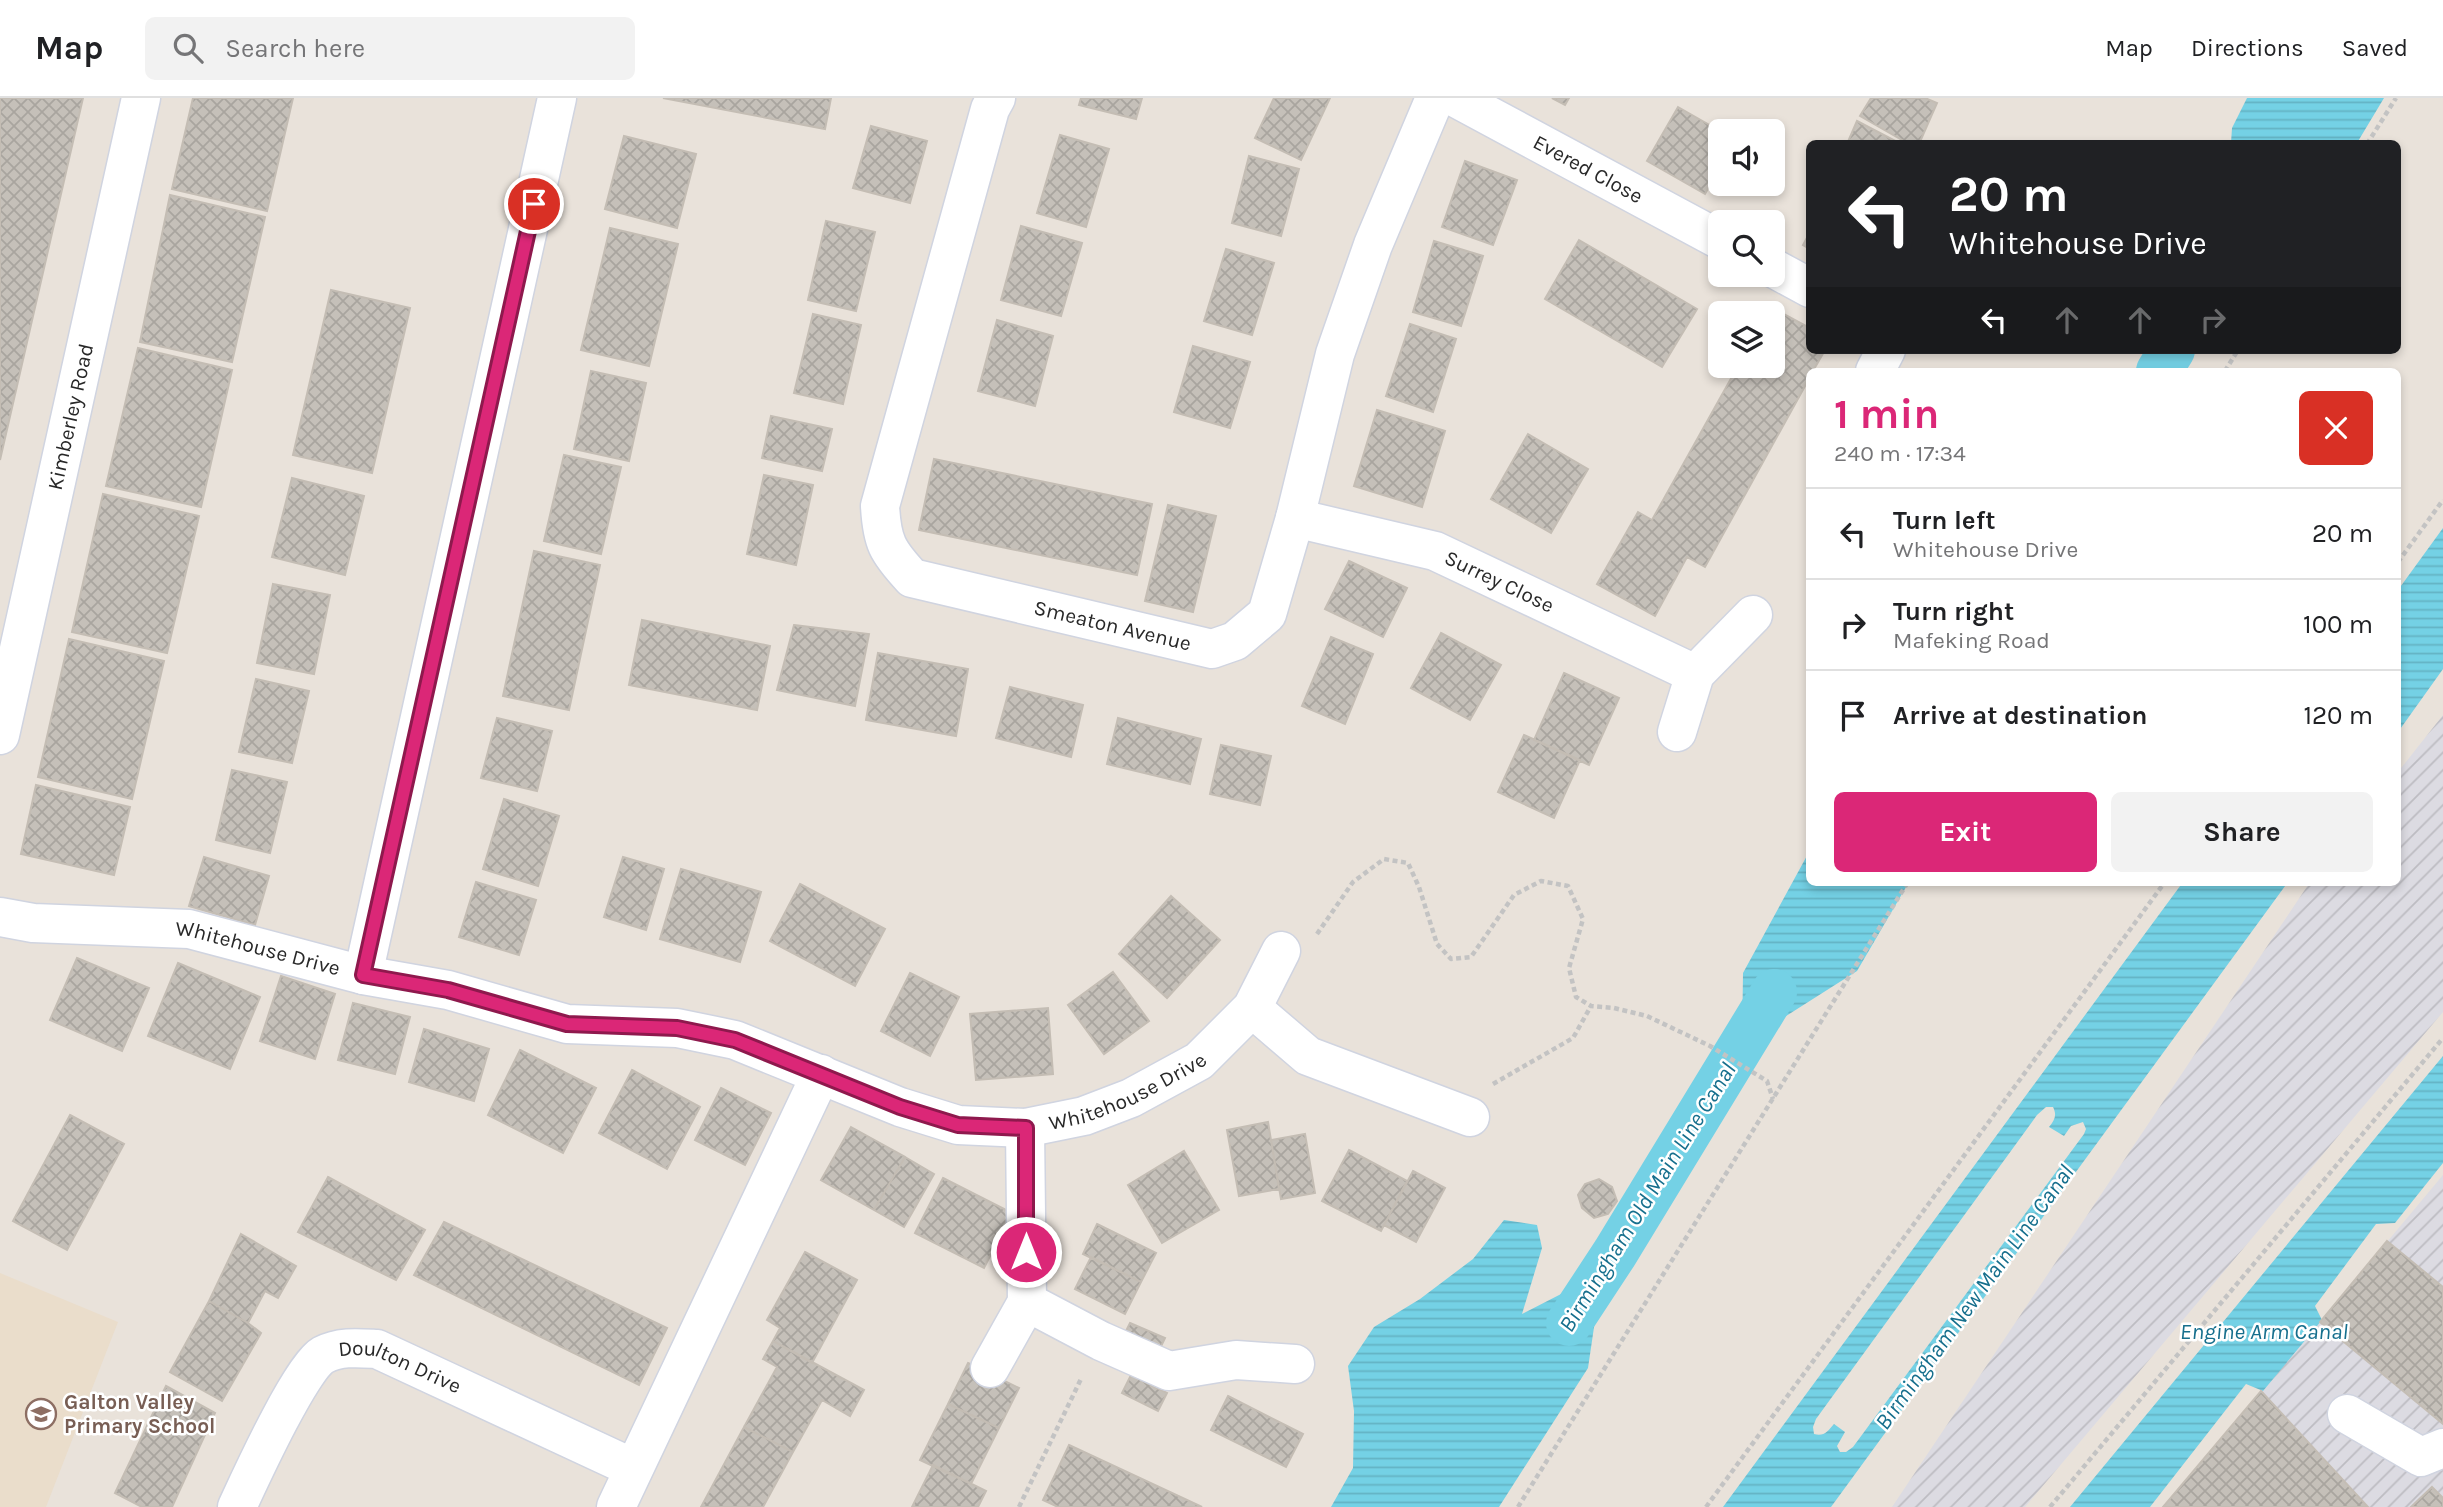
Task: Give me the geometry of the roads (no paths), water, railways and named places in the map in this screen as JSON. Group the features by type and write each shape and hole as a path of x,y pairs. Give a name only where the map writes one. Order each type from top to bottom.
{"street":[{"name":"Kimberley Road","path":"0,735 141,98"},
{"path":"363,975 557,98"},
{"name":"Smeaton Avenue","path":"996,98 990,109 880,506 881,533 892,556 912,578 1212,649 1235,641 1267,614 1295,518 1335,354 1373,245 1435,98"},
{"name":"Evered Close","path":"1456,98 1708,234"},
{"path":"1785,274 1806,286"},
{"name":"Surrey Close","path":"1295,518 1435,551 1695,674"},
{"path":"1677,732 1695,674 1753,615"},
{"name":"Whitehouse Drive","path":"0,917 33,923 189,929 363,975 448,990 567,1024 689,1030 735,1040 900,1107 958,1125 1026,1128 1084,1116 1131,1098 1199,1061 1252,1008 1281,951"},
{"path":"1252,1008 1308,1056 1470,1117"},
{"path":"616,1507 821,1074"},
{"path":"989,1368 1027,1302 1026,1128"},
{"path":"1027,1302 1101,1341 1169,1371 1236,1360 1294,1364"},
{"name":"Doulton Drive","path":"237,1507 300,1382 322,1356 349,1348 377,1349 633,1468"},
{"path":"2347,1414 2421,1457 2443,1448"}],"water":[{"path":"2247,98 2384,98 2359,140 2231,140 2232,128"},
{"path":"2443,528 2443,669 2401,728 2401,586"},
{"path":"1806,858 1806,886 1907,886 1857,971 1742,1044 1743,973"},
{"name":"Birmingham New Main Line Canal","path":"2180,886 2285,886 1831,1507 1723,1507","holes":["2046,1107 2053,1107 2055,1113 2049,1127 2064,1136 2071,1126 2083,1122 2086,1129 2084,1134 1853,1447 1846,1452 1840,1452 1837,1446 1845,1432 1834,1424 1823,1434 1814,1434 1816,1419 2037,1115"]},
{"name":"Engine Arm Canal","path":"2443,1056 2443,1163 2395,1223 2376,1224 2315,1306 2322,1320 2263,1391 2246,1384 2150,1507 2070,1507"},
{"path":"1504,1220 1537,1225 1542,1248 1522,1314 1602,1273 1588,1368 1499,1507 1331,1507 1353,1468 1354,1411 1348,1366 1374,1327 1420,1299 1473,1259"}],"waterway":[{"name":"Birmingham Old Main Line Canal","path":"2161,368 2170,354"},
{"name":"Birmingham Old Main Line Canal","path":"1569,1323 1615,1253 1774,992"}],"place":[{"name":"Galton Valley Primary School","path":"41,1414"}]}
